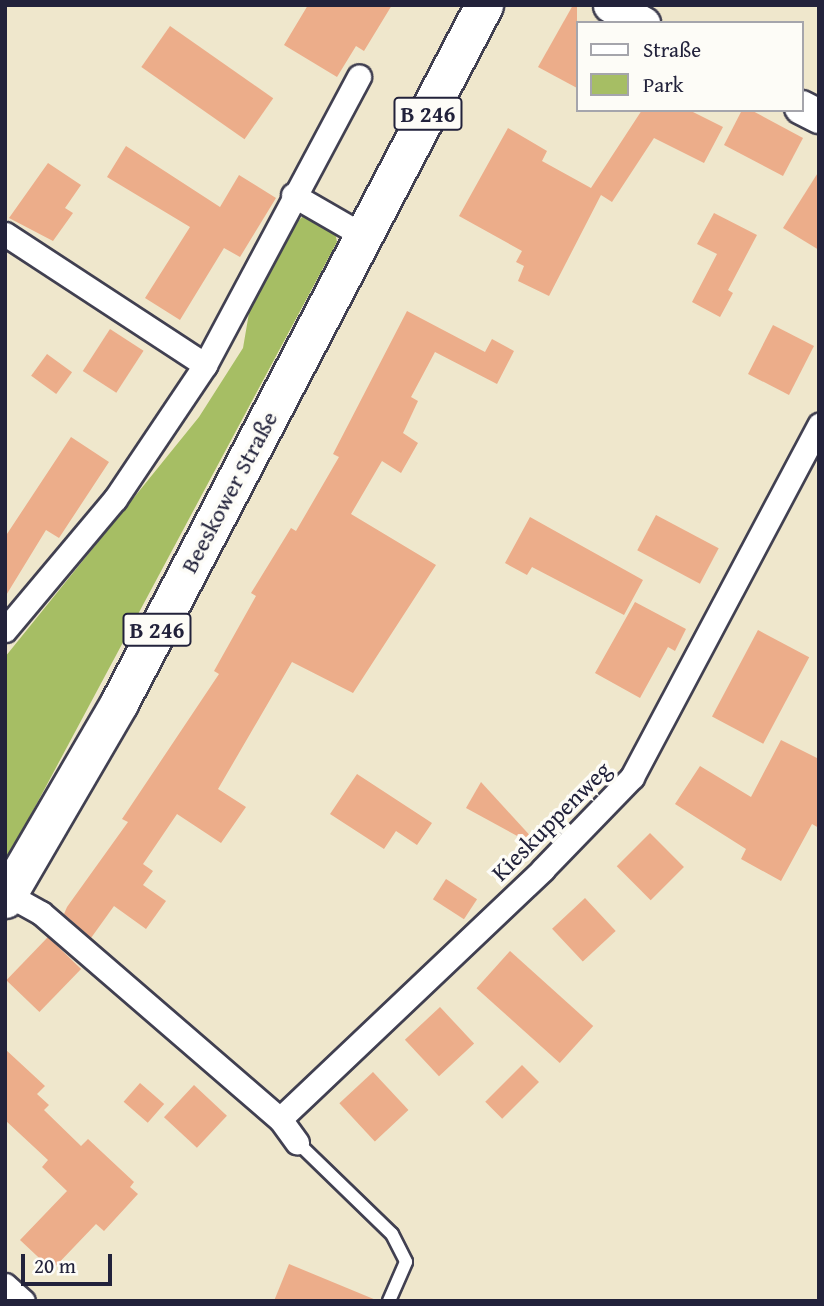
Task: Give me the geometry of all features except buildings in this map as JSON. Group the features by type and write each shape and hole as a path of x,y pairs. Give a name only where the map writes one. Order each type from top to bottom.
{"main road":[{"name":"Beeskower Straße","path":"6,895 119,703 484,5"},
{"path":"610,5 639,21"},
{"path":"803,108 819,116"}],"street":[{"path":"5,630 115,499 205,365 293,195 359,76"},
{"path":"293,195 364,236"},
{"path":"5,234 205,365"},
{"name":"Kieskuppenweg","path":"280,1119 543,869 632,777 819,425"},
{"path":"6,895 41,913 280,1119 297,1142"},
{"path":"5,1285 23,1301"}],"lane":[{"path":"297,1142 392,1234 406,1262 389,1301"}],"green space":[{"path":"303,216 335,232 337,242 5,863 5,657 199,417 243,348 250,307 290,229"}]}
